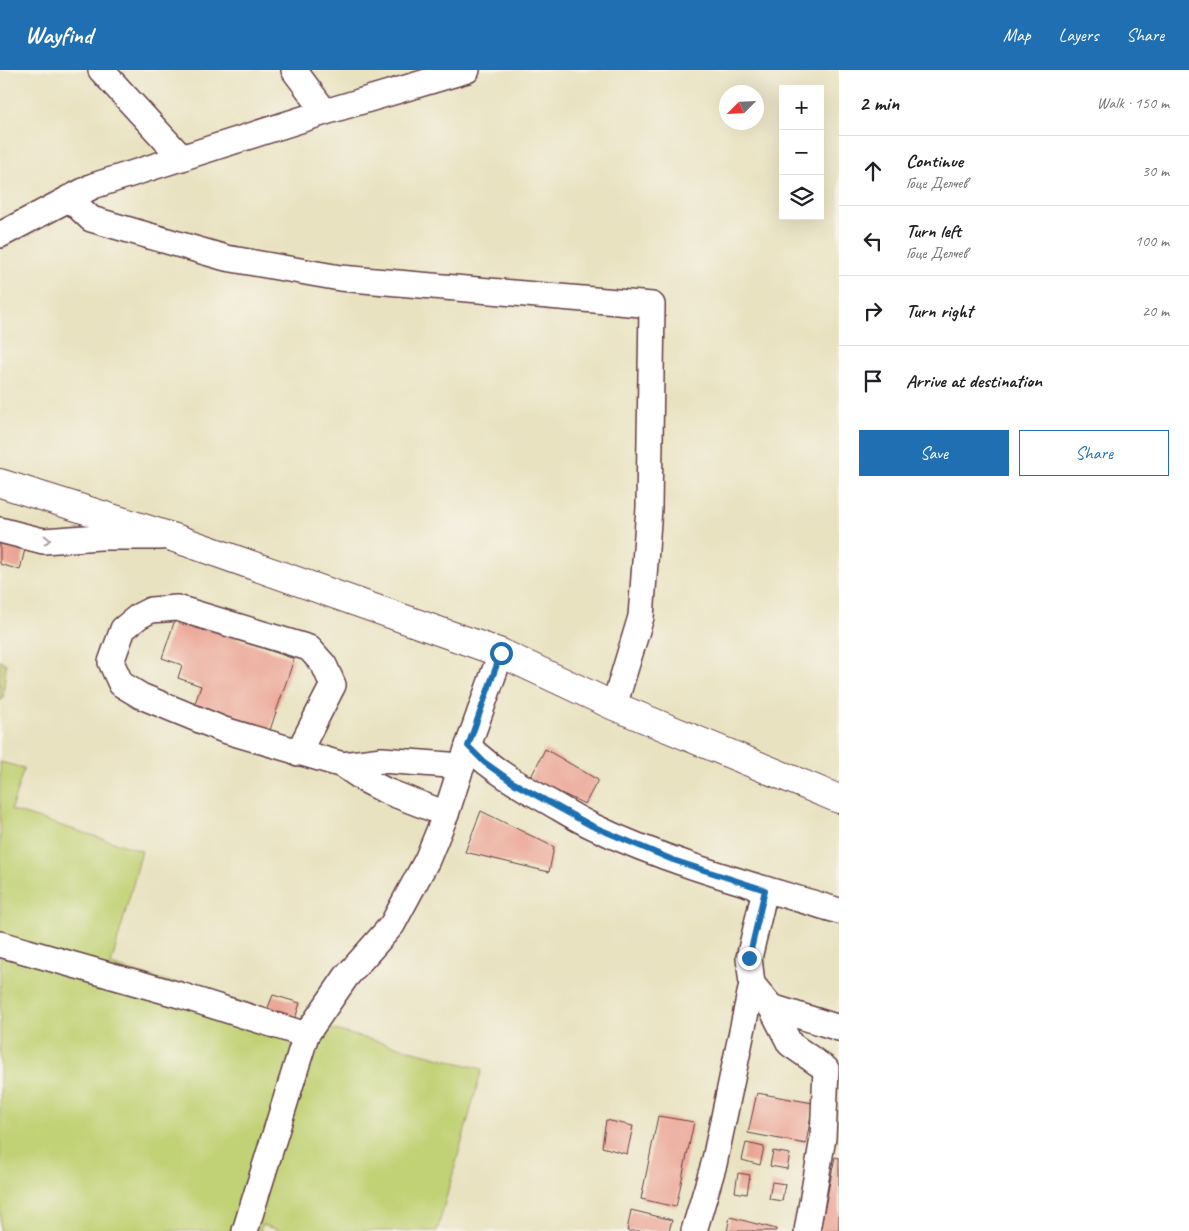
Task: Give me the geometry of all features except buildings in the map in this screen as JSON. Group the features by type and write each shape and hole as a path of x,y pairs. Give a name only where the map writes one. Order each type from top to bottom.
{"main road":[{"path":"0,483 172,537 501,653 614,706 839,798"}],"street":[{"path":"101,70 182,158"},
{"path":"294,70 325,112"},
{"path":"0,235 93,186 455,72"},
{"path":"69,198 91,219 236,260 340,278 652,306 649,508 641,617 614,706"},
{"path":"0,530 43,541 100,537 172,537"},
{"path":"298,753 333,685 324,664 308,648 177,608 151,610 139,616 123,629 111,662 121,684 141,696 224,730 298,753 344,766 365,780 386,790 446,814"},
{"path":"245,1231 306,1035 346,977 392,925 427,860 446,814 501,653"},
{"path":"344,766 382,760 465,756 484,762 512,782 592,826 673,860 765,890 839,911"},
{"path":"694,1231 714,1164 752,984 749,958 765,890"},
{"path":"0,944 182,996 306,1035"},
{"path":"752,984 771,1007 790,1044 826,1069 823,1138 807,1231"},
{"path":"771,1007 839,1028"}],"green space":[{"path":"0,660 6,664 3,698 0,701"},
{"path":"0,762 24,768 11,810 142,851 111,965 342,1032 482,1069 437,1231 282,1231 262,1225 260,1231 0,1231"}],"route":[{"path":"501,653 468,746 484,762 512,782 592,826 673,860 765,890 749,958"}]}
